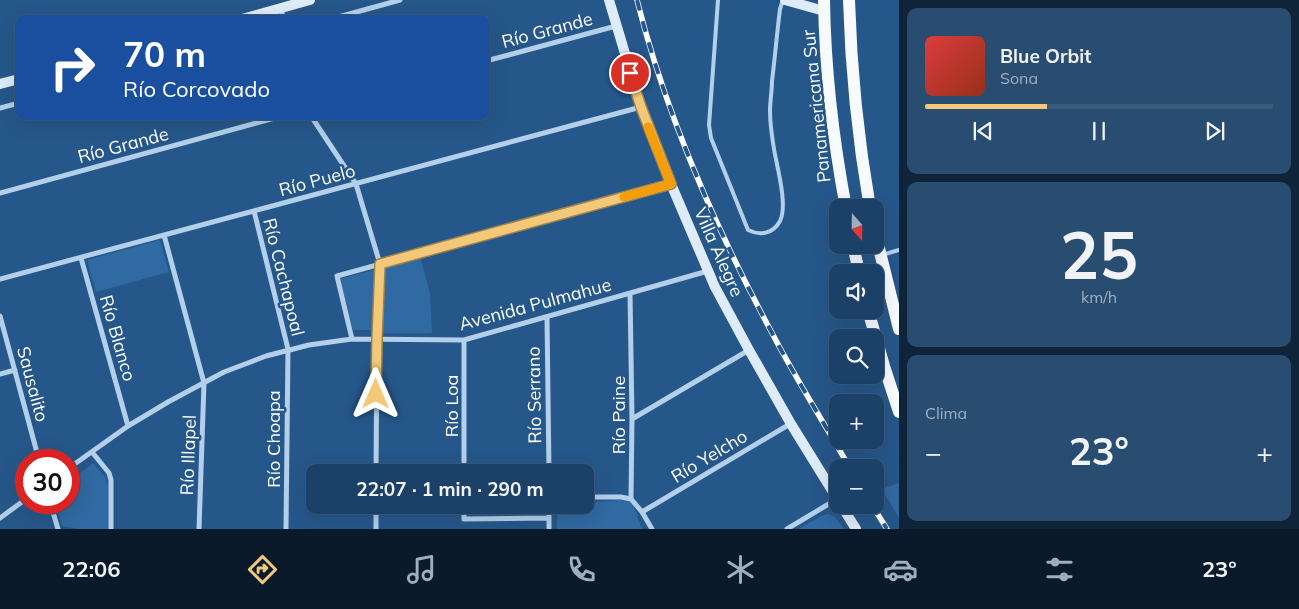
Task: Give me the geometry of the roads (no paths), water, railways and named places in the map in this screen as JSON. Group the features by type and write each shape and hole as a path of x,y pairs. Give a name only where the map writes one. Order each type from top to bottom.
{"main road":[{"path":"282,14 310,0"},
{"name":"Villa Alegre","path":"609,0 641,107 671,184 721,300 791,424 829,486"},
{"path":"784,0 824,5"},
{"path":"849,0 857,122 869,199"},
{"name":"Panamericana Sur","path":"824,5 831,108 844,199"},
{"path":"0,84 15,80"},
{"path":"880,256 899,329"},
{"path":"871,319 899,412"},
{"path":"847,514 856,529"}],"street":[{"path":"346,15 400,0"},
{"name":"Río Grande","path":"490,60 616,26"},
{"path":"0,108 15,104"},
{"name":"Río Puelo","path":"0,280 641,107"},
{"name":"Río Grande","path":"0,193 267,120"},
{"path":"313,120 356,184 380,264 377,339 376,464"},
{"path":"352,340 337,276 671,184"},
{"name":"Río Cachapoal","path":"254,211 288,349"},
{"name":"Río Illapel","path":"164,235 204,383 199,529"},
{"name":"Río Blanco","path":"81,258 128,426"},
{"name":"Avenida Pulmahue","path":"80,460 128,426 168,402 245,363 288,349 331,341 377,339 464,340 708,271"},
{"name":"Río Paine","path":"630,293 631,499"},
{"name":"Sausalito","path":"0,316 36,449"},
{"name":"Río Serrano","path":"547,317 549,464"},
{"name":"Río Loa","path":"464,340 464,464"},
{"name":"Río Choapa","path":"286,529 288,349"},
{"path":"632,419 749,350"},
{"path":"0,374 15,370"},
{"name":"Río Yelcho","path":"642,512 791,424"},
{"path":"92,452 109,473 111,480 111,529"},
{"path":"594,497 631,499 642,512 652,529"},
{"path":"787,529 829,504"},
{"path":"0,518 15,507"},
{"path":"54,514 58,529"},
{"path":"376,514 376,529"},
{"path":"464,514 464,518 549,518"},
{"path":"549,514 549,529"}],"lane":[{"path":"718,0 709,125 711,138 748,230 762,234 776,227 783,211 770,112 780,9 784,0"},
{"path":"880,256 899,250"}],"railway":[{"path":"637,0 662,86 694,171 712,212 751,294 781,350 845,459"},
{"path":"878,514 887,529"}]}
